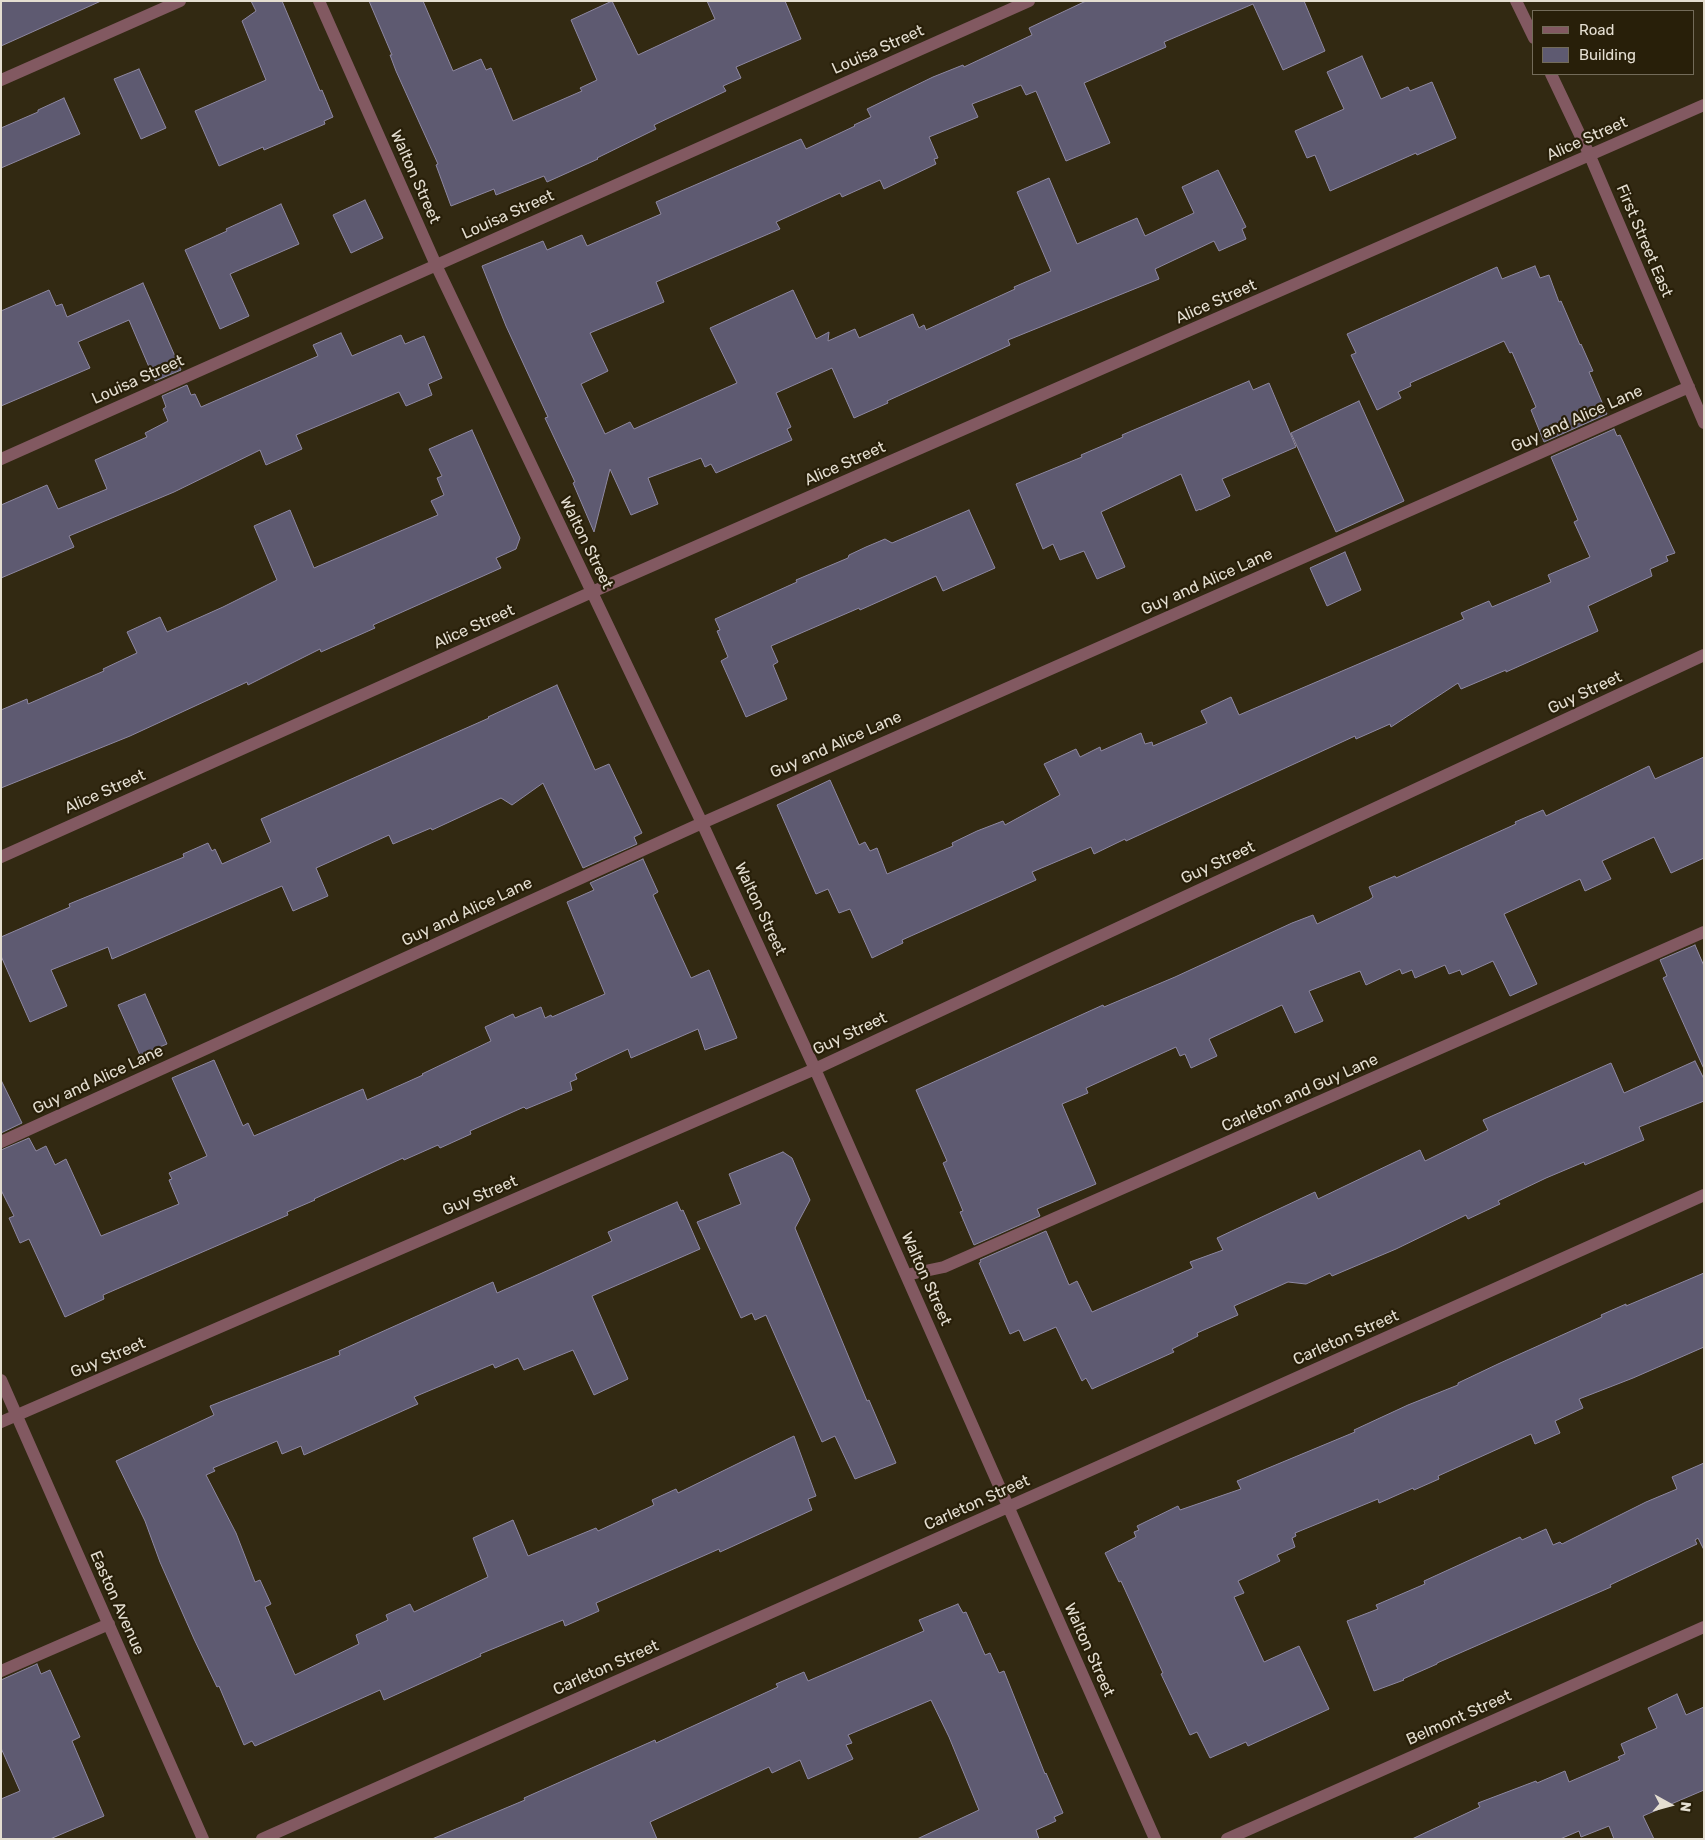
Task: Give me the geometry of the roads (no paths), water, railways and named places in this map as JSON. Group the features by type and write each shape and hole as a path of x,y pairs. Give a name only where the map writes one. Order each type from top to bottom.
{"street":[{"path":"1,80 180,1"},
{"name":"Walton Street","path":"319,1 436,265 702,822 815,1069 1155,1839"},
{"name":"Louisa Street","path":"1,459 1029,1"},
{"path":"1516,1 1532,34"},
{"name":"First Street East","path":"1551,75 1590,156 1704,423"},
{"name":"Alice Street","path":"1,856 592,592 1704,105"},
{"name":"Guy and Alice Lane","path":"1,1142 702,822 1689,387"},
{"name":"Guy Street","path":"1,1422 815,1069 1704,655"},
{"name":"Carleton and Guy Lane","path":"906,1275 944,1267 1704,932"},
{"name":"Carleton Street","path":"262,1839 1704,1195"},
{"name":"Easton Avenue","path":"1,1380 203,1839"},
{"path":"1,1671 109,1624"},
{"name":"Belmont Street","path":"1227,1839 1704,1627"}]}
